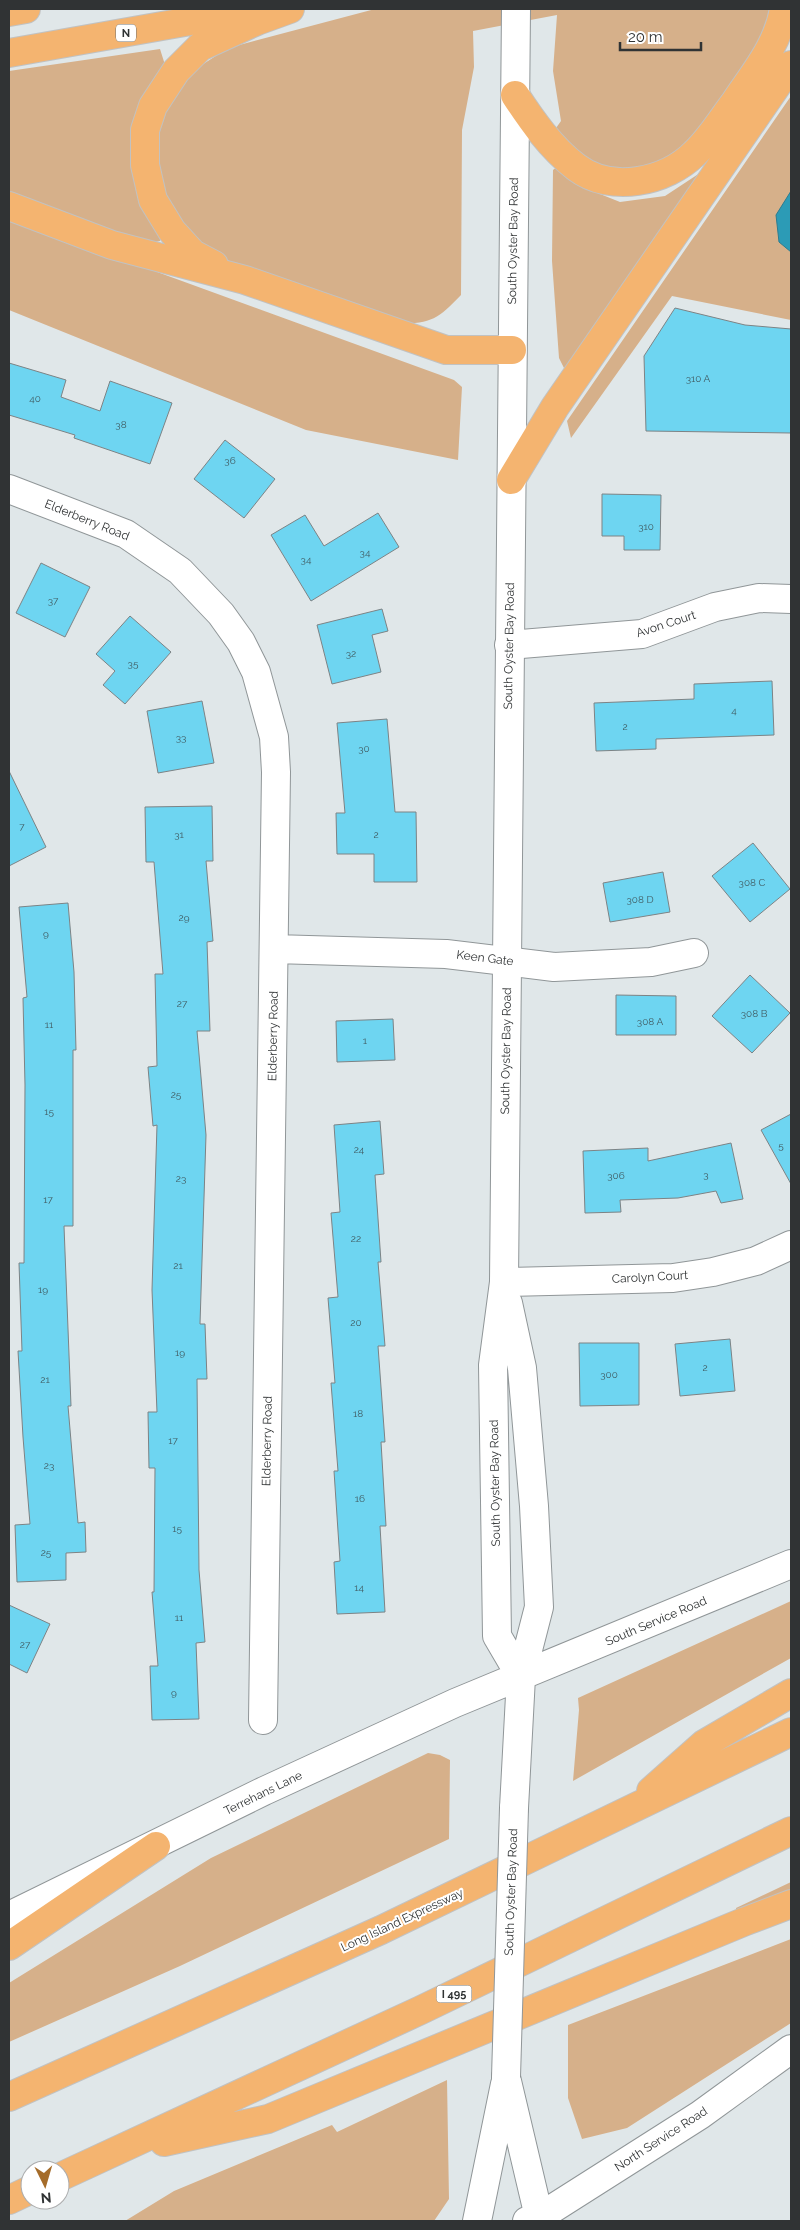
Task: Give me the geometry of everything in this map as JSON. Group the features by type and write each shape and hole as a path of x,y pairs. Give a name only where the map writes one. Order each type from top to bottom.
{"highway":[{"path":"9,12 26,9"},
{"name":"N","path":"9,53 196,20 242,9"},
{"path":"244,280 193,254 172,231 153,200 145,165 146,130 153,106 176,71 200,47 257,21 290,9"},
{"path":"515,95 540,131 577,168 608,180 630,182 663,175 689,159 714,132 766,58 779,32 784,9"},
{"path":"511,480 555,406 791,65"},
{"path":"9,206 112,245 244,280 446,350 512,350"},
{"path":"624,1815 704,1744 791,1693"},
{"name":"Long Island Expressway","path":"9,2097 381,1930 624,1815 791,1732"},
{"name":"I 495","path":"70,2173 421,2010 791,1831"},
{"path":"9,1946 156,1846"},
{"path":"116,2152 268,2119 737,1924 791,1904"}],"main road":[{"name":"South Oyster Bay Road","path":"516,16 504,1282 493,1365 497,1636 521,1677"},
{"name":"Elderberry Road","path":"9,489 126,534 180,571 221,614 241,642 256,672 274,737 276,772 264,1720"},
{"name":"Avon Court","path":"509,645 642,634 715,607 759,598 791,599"},
{"name":"Keen Gate","path":"274,949 446,954 554,967 651,962 694,953"},
{"name":"Carolyn Court","path":"504,1282 673,1278 713,1272 756,1261 791,1245"},
{"name":"South Oyster Bay Road","path":"476,2221 506,2078 514,1808 521,1677 539,1607 534,1506 522,1368 504,1282"},
{"name":"South Service Road","path":"521,1677 791,1564"},
{"name":"Terrehans Lane","path":"9,1916 156,1846 273,1787 455,1704 521,1677"},
{"name":"North Service Road","path":"536,2219 700,2115 791,2049"},
{"name":"South Oyster Bay Road","path":"506,2078 536,2219"}],"shaded area":[{"path":"375,9 771,9 768,35 686,151 663,167 620,172 581,159 556,128 561,121 553,71 557,15 473,31 474,67 462,130 461,295 446,310 434,318 427,321 399,324 218,257 179,232 159,188 160,120 194,70 228,48"},
{"path":"160,49 166,68 144,104 161,234 160,241 146,244 9,195 9,71"},
{"path":"791,96 791,320 672,296 571,438 567,421"},
{"path":"558,166 585,188 620,202 665,196 706,169 565,370 559,358 552,261 553,170"},
{"path":"9,218 454,380 462,387 458,460 306,430 9,310"},
{"path":"791,1601 791,1658 573,1781 579,1710 578,1698"},
{"path":"428,1753 440,1755 450,1760 449,1839 180,1966 9,2042 9,1983 211,1858"},
{"path":"791,1882 791,1895 737,1916 736,1908"},
{"path":"791,1939 791,2023 627,2128 582,2139 568,2098 568,2025"},
{"path":"447,2080 449,2199 434,2221 125,2221 174,2191 332,2125 337,2132"}],"water":[{"path":"791,191 791,252 779,242 776,215"}],"building":[{"path":"675,308 745,325 791,329 791,433 646,431 644,356"},
{"path":"9,363 66,380 61,397 100,411 110,381 172,403 150,464 74,438 75,435 9,415"},
{"path":"225,440 275,479 244,518 194,479"},
{"path":"602,494 661,495 660,550 624,550 624,536 602,536"},
{"path":"378,513 399,547 311,601 271,535 305,515 324,546"},
{"path":"41,563 90,587 65,637 16,613"},
{"path":"382,609 388,631 372,635 381,672 332,684 317,625"},
{"path":"130,616 171,652 125,704 103,685 115,671 96,654"},
{"path":"772,681 774,735 656,739 656,749 596,751 594,703 694,699 694,684"},
{"path":"202,701 214,763 158,773 147,711"},
{"path":"387,719 395,812 416,812 417,882 374,882 374,854 337,854 336,813 345,813 337,723"},
{"path":"9,771 46,847 9,866"},
{"path":"212,806 213,861 206,861 213,941 207,942 210,1031 197,1031 206,1135 200,1324 205,1324 207,1379 197,1379 199,1570 205,1642 196,1643 199,1719 152,1720 150,1666 158,1666 152,1592 154,1592 155,1468 149,1468 148,1412 157,1412 152,1290 157,1125 153,1126 148,1067 157,1066 155,974 163,974 154,862 146,862 145,807"},
{"path":"753,843 790,889 750,922 712,876"},
{"path":"663,872 670,912 610,922 603,883"},
{"path":"68,903 74,972 76,1050 73,1050 73,1226 64,1226 71,1406 68,1406 78,1523 85,1522 86,1552 66,1553 66,1580 17,1582 15,1525 30,1524 18,1351 22,1351 19,1263 24,1263 25,1085 23,998 27,997 19,907"},
{"path":"750,975 790,1013 752,1053 712,1016"},
{"path":"616,995 676,996 676,1035 616,1035"},
{"path":"393,1019 395,1060 337,1062 336,1021"},
{"path":"791,1114 791,1184 761,1130"},
{"path":"380,1121 384,1174 375,1175 381,1262 378,1262 385,1346 378,1346 385,1442 381,1442 386,1526 380,1526 385,1612 337,1614 334,1562 340,1561 334,1471 338,1471 331,1383 335,1383 328,1298 338,1297 331,1213 340,1212 334,1125"},
{"path":"731,1143 743,1199 721,1203 716,1191 678,1198 620,1200 621,1212 585,1213 583,1151 648,1148 648,1161"},
{"path":"730,1339 735,1391 680,1396 675,1344"},
{"path":"579,1343 639,1343 639,1405 580,1406"},
{"path":"9,1605 50,1624 27,1673 9,1664"}]}
